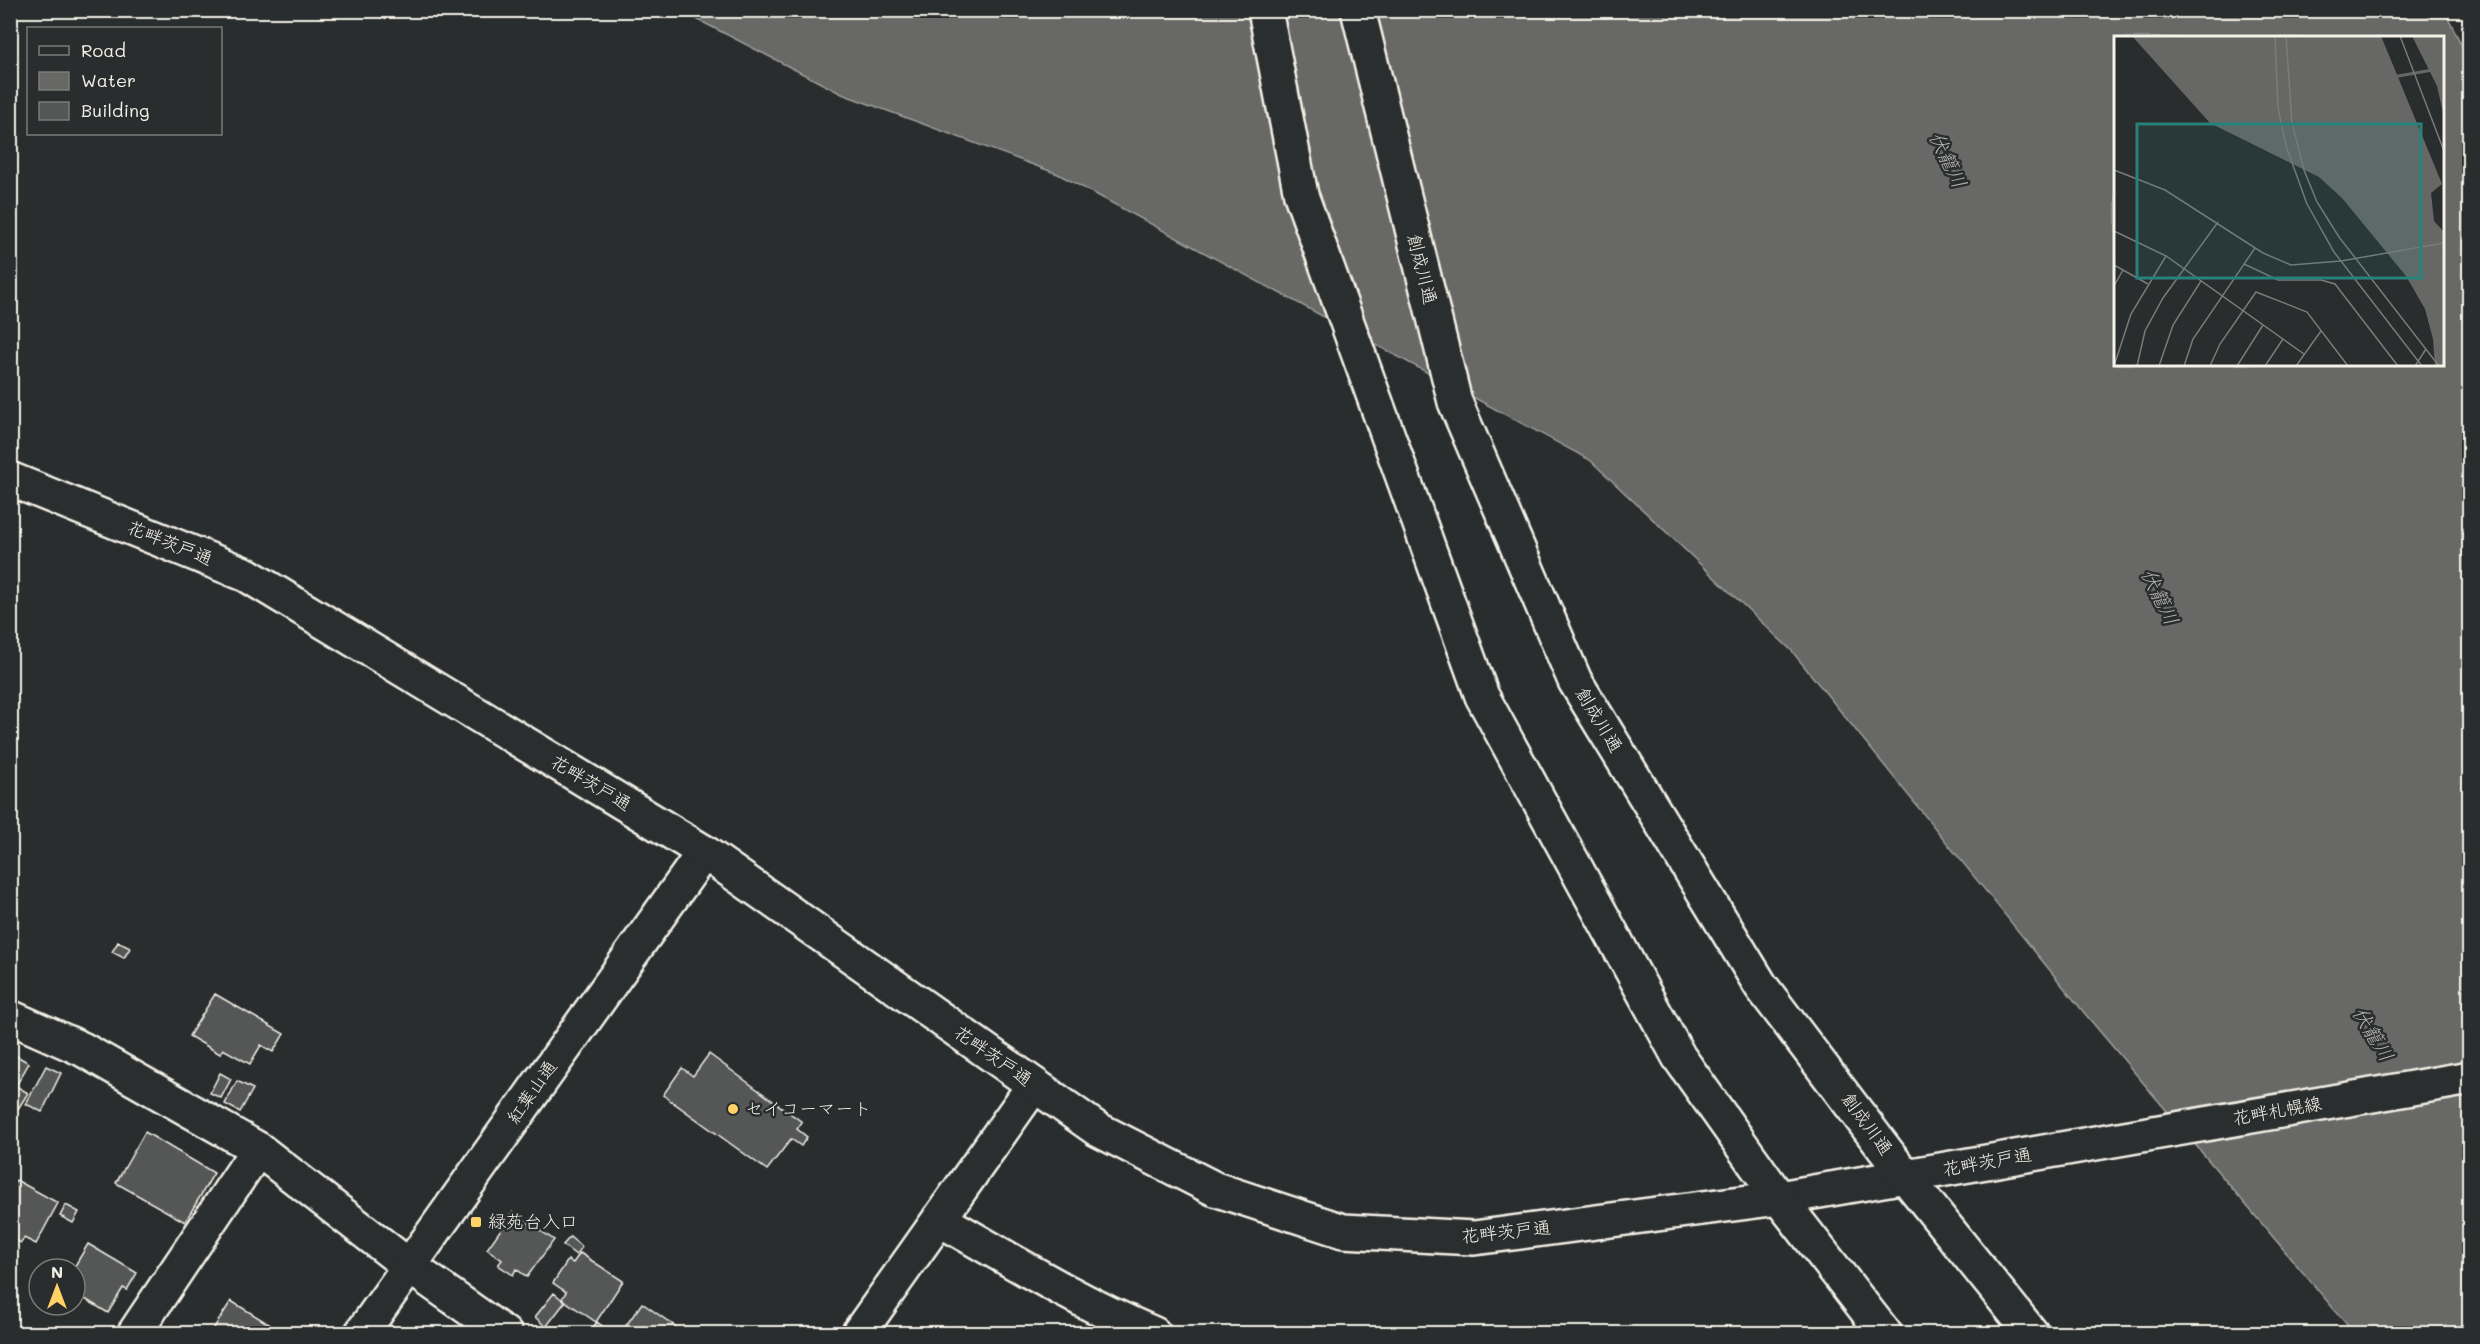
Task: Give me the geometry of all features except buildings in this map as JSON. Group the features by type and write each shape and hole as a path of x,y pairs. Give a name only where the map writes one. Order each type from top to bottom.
{"main road":[{"path":"1265,10 1301,195 1482,696 1679,1058 1779,1198 1885,1334"},
{"name":"創成川通","path":"1358,10 1455,402 1575,681 1761,986 1905,1176 2032,1334"},
{"name":"花畔茨戸通","path":"10,479 247,575 704,852 1097,1129 1215,1189 1343,1232 1474,1238 1779,1198 2085,1143"},
{"name":"紅葉山通","path":"360,1334 704,852"},
{"path":"10,1017 82,1049 258,1149 409,1266 504,1334"},
{"name":"花畔札幌線","path":"2085,1143 2469,1078"},
{"path":"858,1334 1035,1085"},
{"path":"134,1334 258,1149"},
{"path":"939,1219 1068,1294 1154,1334"}],"water":[{"name":"伏籠川","path":"681,11 2445,11 2470,63 2469,1333 2354,1333 2086,1015 1791,650 1590,460 1058,174 842,94"}],"place":[{"name":"セイコーマート","path":"733,1109"},
{"name":"緑苑台入口","path":"476,1222"}]}
